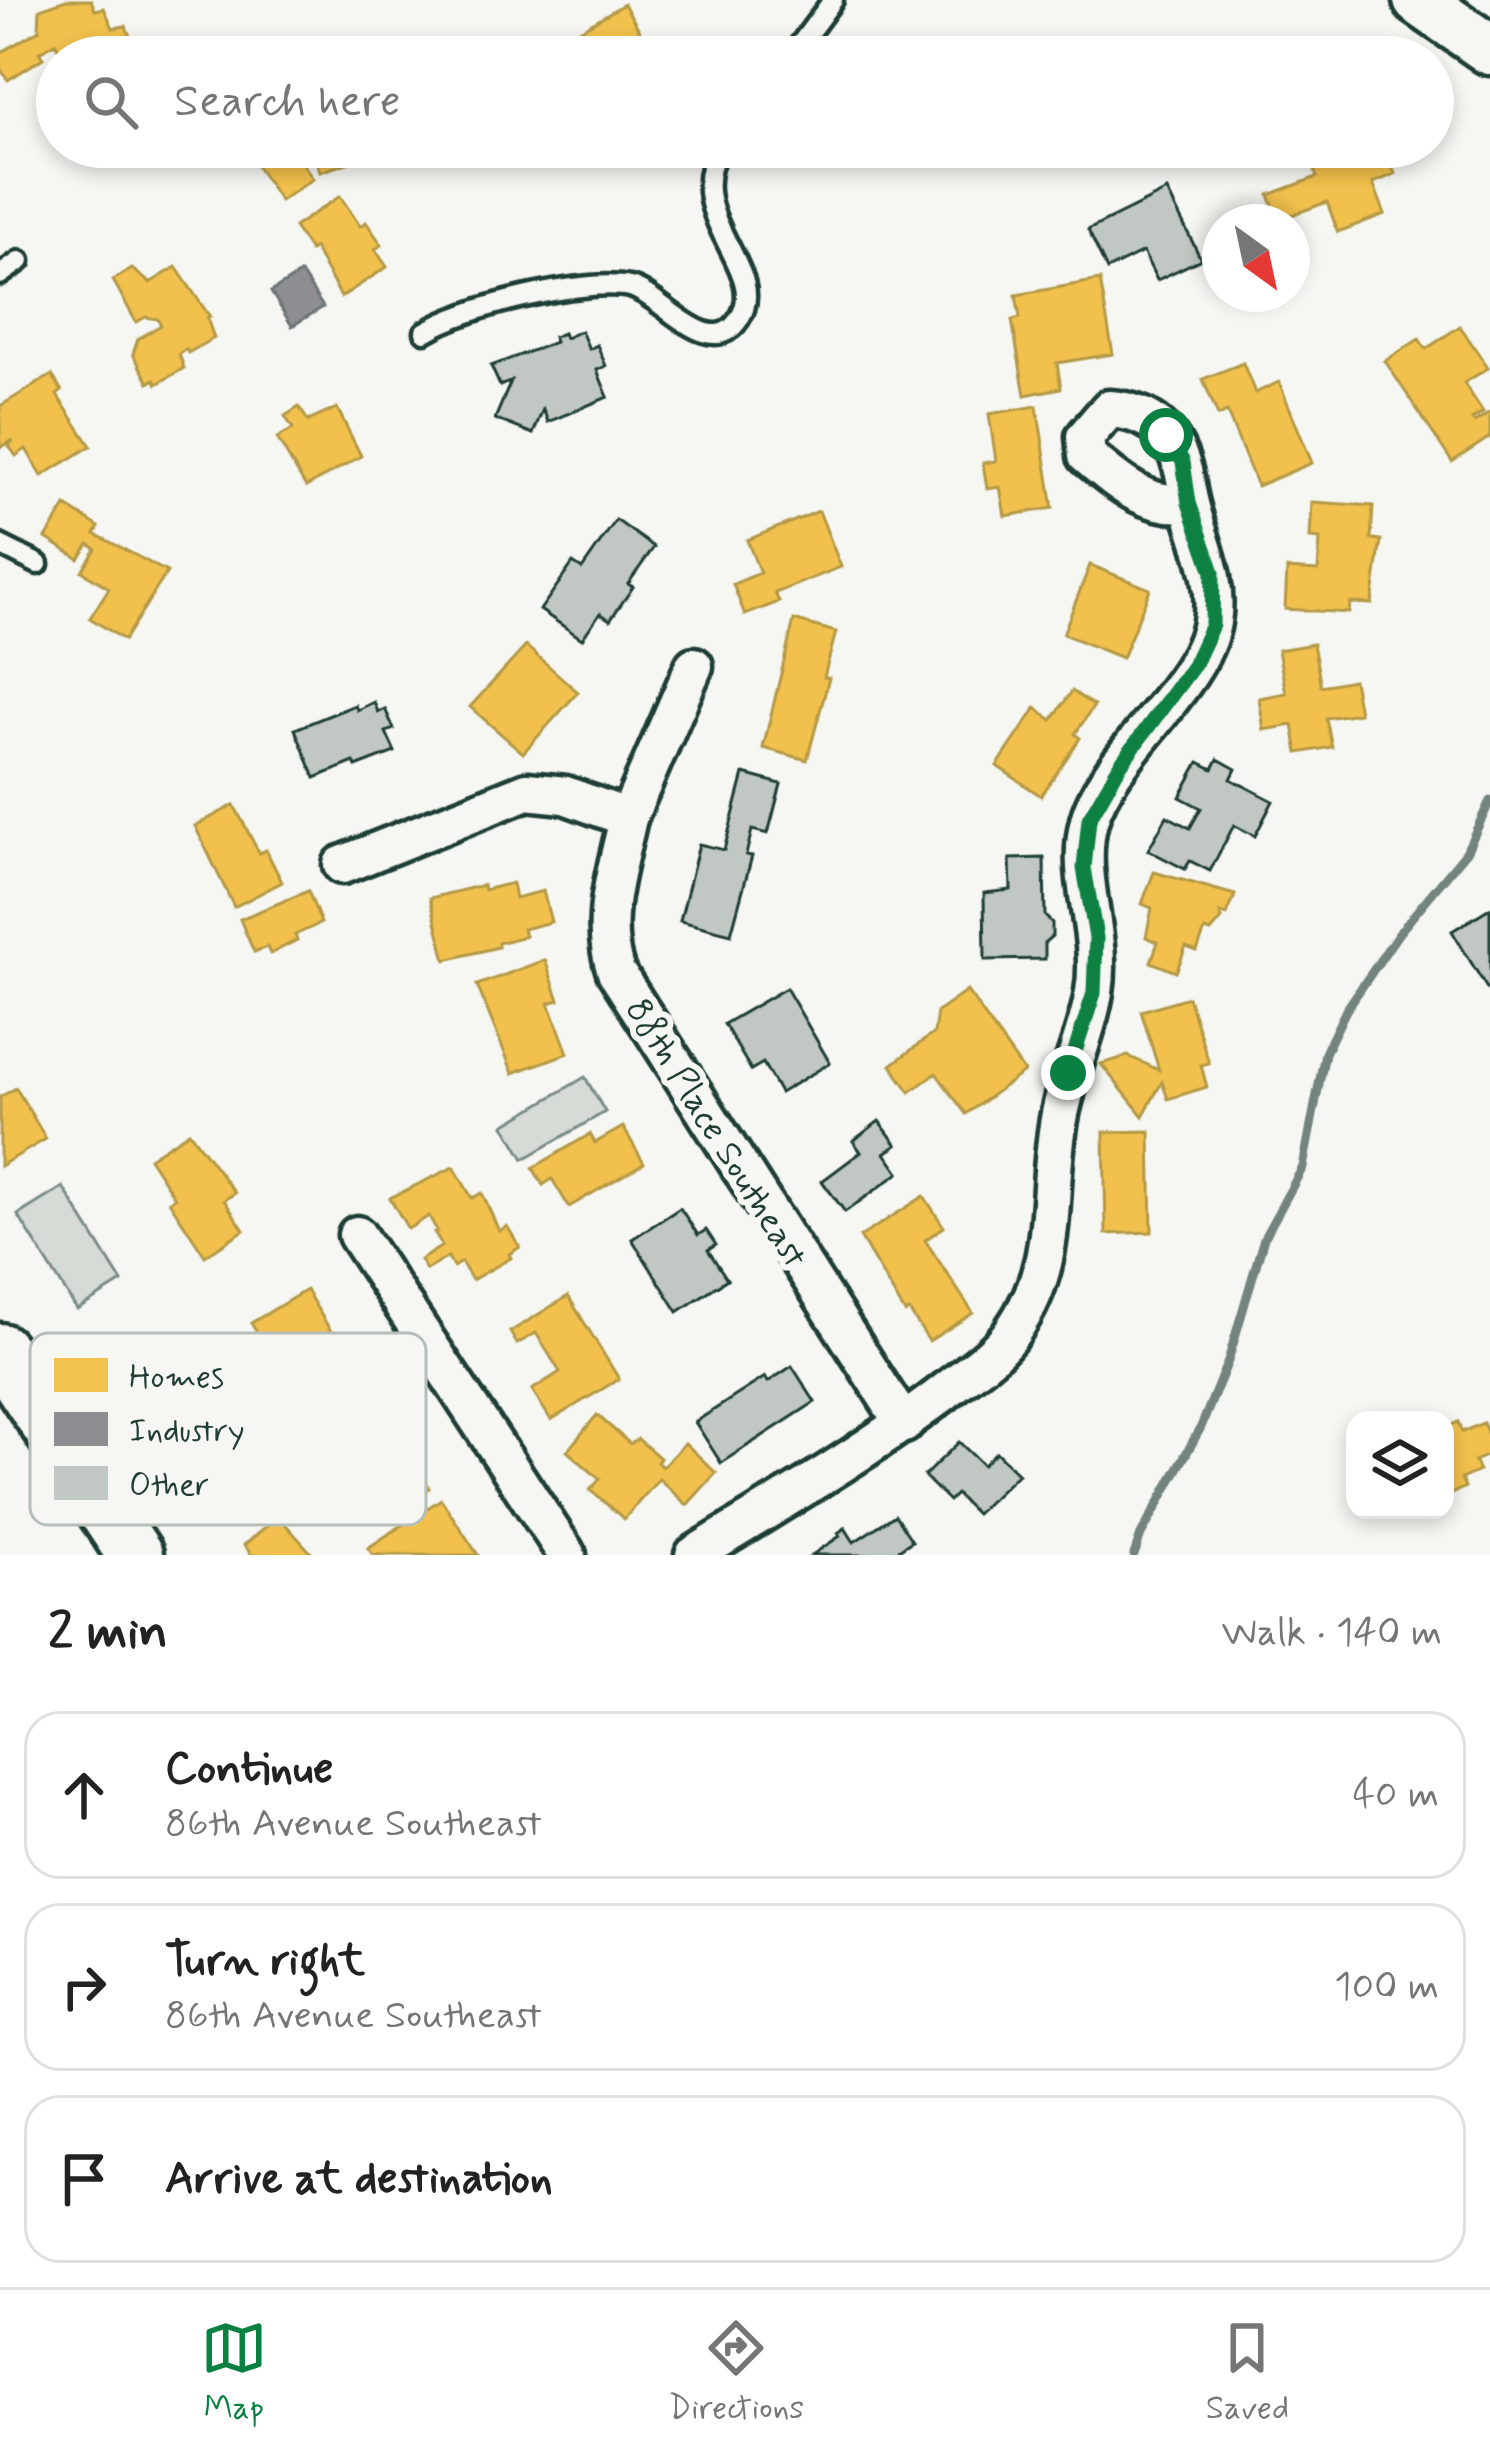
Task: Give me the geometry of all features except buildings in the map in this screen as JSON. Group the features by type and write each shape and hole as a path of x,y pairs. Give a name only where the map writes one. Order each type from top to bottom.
{"main road":[{"path":"0,1351 30,1396"},
{"path":"115,1525 135,1555"}],"street":[{"path":"1418,0 1490,50"},
{"path":"694,1555 904,1424 1011,1335 1036,1288 1052,1233 1054,1145 1068,1073 1094,993 1096,938 1084,868 1089,819 1120,765 1193,666 1212,625 1213,572 1189,503"},
{"name":"88th Place Southeast","path":"694,666 628,818 606,924 607,947 616,972 904,1424"},
{"path":"342,865 526,791 565,794 628,818"},
{"path":"357,1235 421,1333"},
{"path":"426,1340 567,1555"}],"lane":[{"path":"806,36 833,0"},
{"path":"424,332 443,320 545,292 610,286 633,288 709,335 725,333 739,320 746,287 710,205 706,185 710,168"},
{"path":"0,274 20,261"},
{"path":"0,545 38,564"}],"shaded area":[{"path":"585,1077 605,1112 524,1159 504,1125"},
{"path":"63,1187 122,1282 77,1310 18,1215"}],"waterway":[{"path":"1134,1555 1201,1427 1228,1361 1264,1238 1303,1167 1325,1053 1346,1010 1398,934 1466,852 1490,801"}],"route":[{"path":"1068,1073 1094,993 1096,938 1084,868 1089,819 1120,765 1193,666 1212,625 1213,572 1189,503 1183,462 1166,435"}]}
